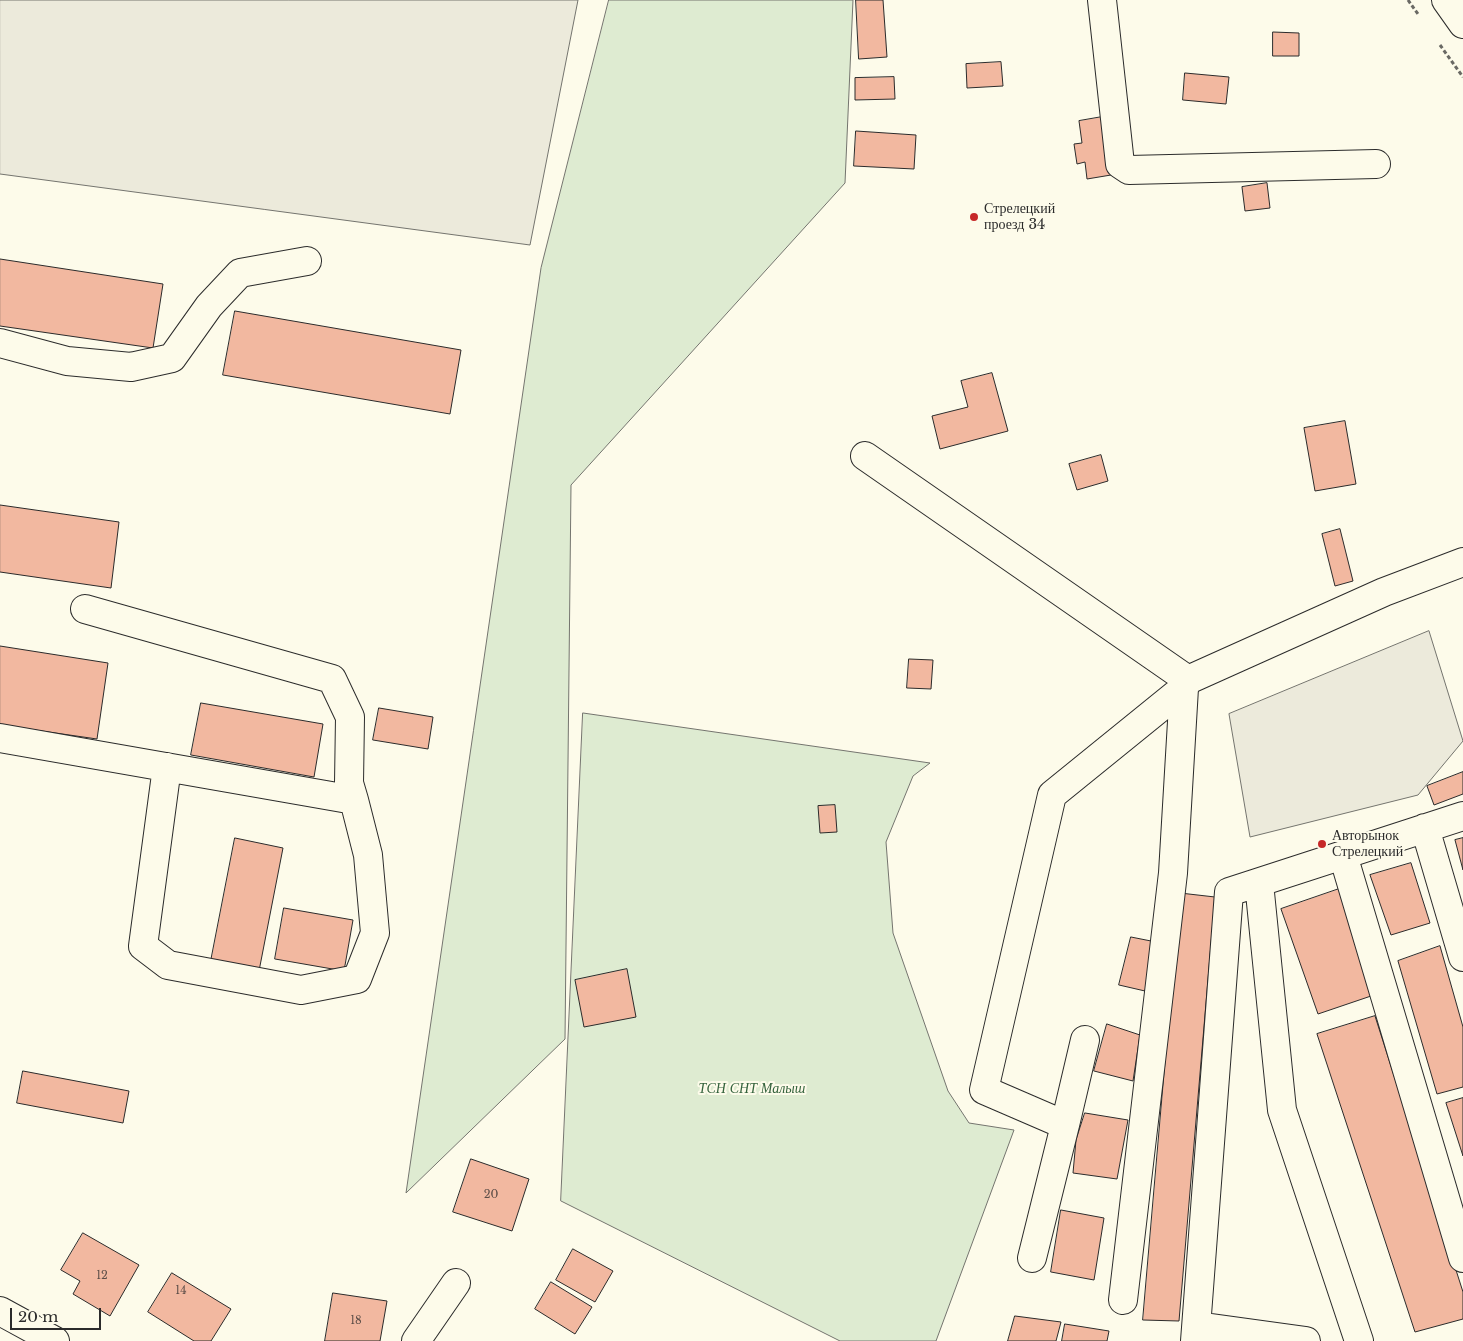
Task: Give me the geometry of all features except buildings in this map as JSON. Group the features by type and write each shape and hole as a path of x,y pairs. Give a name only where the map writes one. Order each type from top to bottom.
{"street":[{"path":"1102,0 1120,164 1129,170 1376,164"},
{"path":"1446,0 1463,24"},
{"path":"0,343 67,361 131,367 172,358 209,306 240,273 307,261"},
{"path":"864,456 1186,684"},
{"path":"1065,1125 984,1090 1052,795 1186,684 1384,592 1463,562"},
{"path":"85,609 332,680 350,717 349,782 368,855 375,933 357,979 301,990 168,965 143,946 167,767"},
{"path":"1123,1300 1173,873 1186,684"},
{"path":"0,738 354,800"},
{"path":"1306,1341 1196,1334 1229,892 1463,816"},
{"path":"1425,828 1463,957"},
{"path":"1343,855 1463,1258"},
{"path":"1259,883 1282,1110 1359,1341"},
{"path":"1032,1258 1086,1040"},
{"path":"416,1341 456,1283"},
{"path":"0,1311 55,1341"}],"green space":[{"path":"609,0 853,0 845,183 571,485 565,1039 406,1193 541,268"},
{"name":"ТСН СНТ Малыш","path":"583,713 930,763 913,776 886,842 893,933 948,1091 969,1123 1014,1130 936,1341 840,1341 561,1201"}],"shaded area":[{"path":"0,0 578,0 530,245 0,174"},
{"path":"1429,631 1463,741 1418,795 1250,837 1229,714"}],"place":[{"name":"Стрелецкий проезд 34","path":"974,217"},
{"name":"Авторынок Стрелецкий","path":"1322,844"}]}
